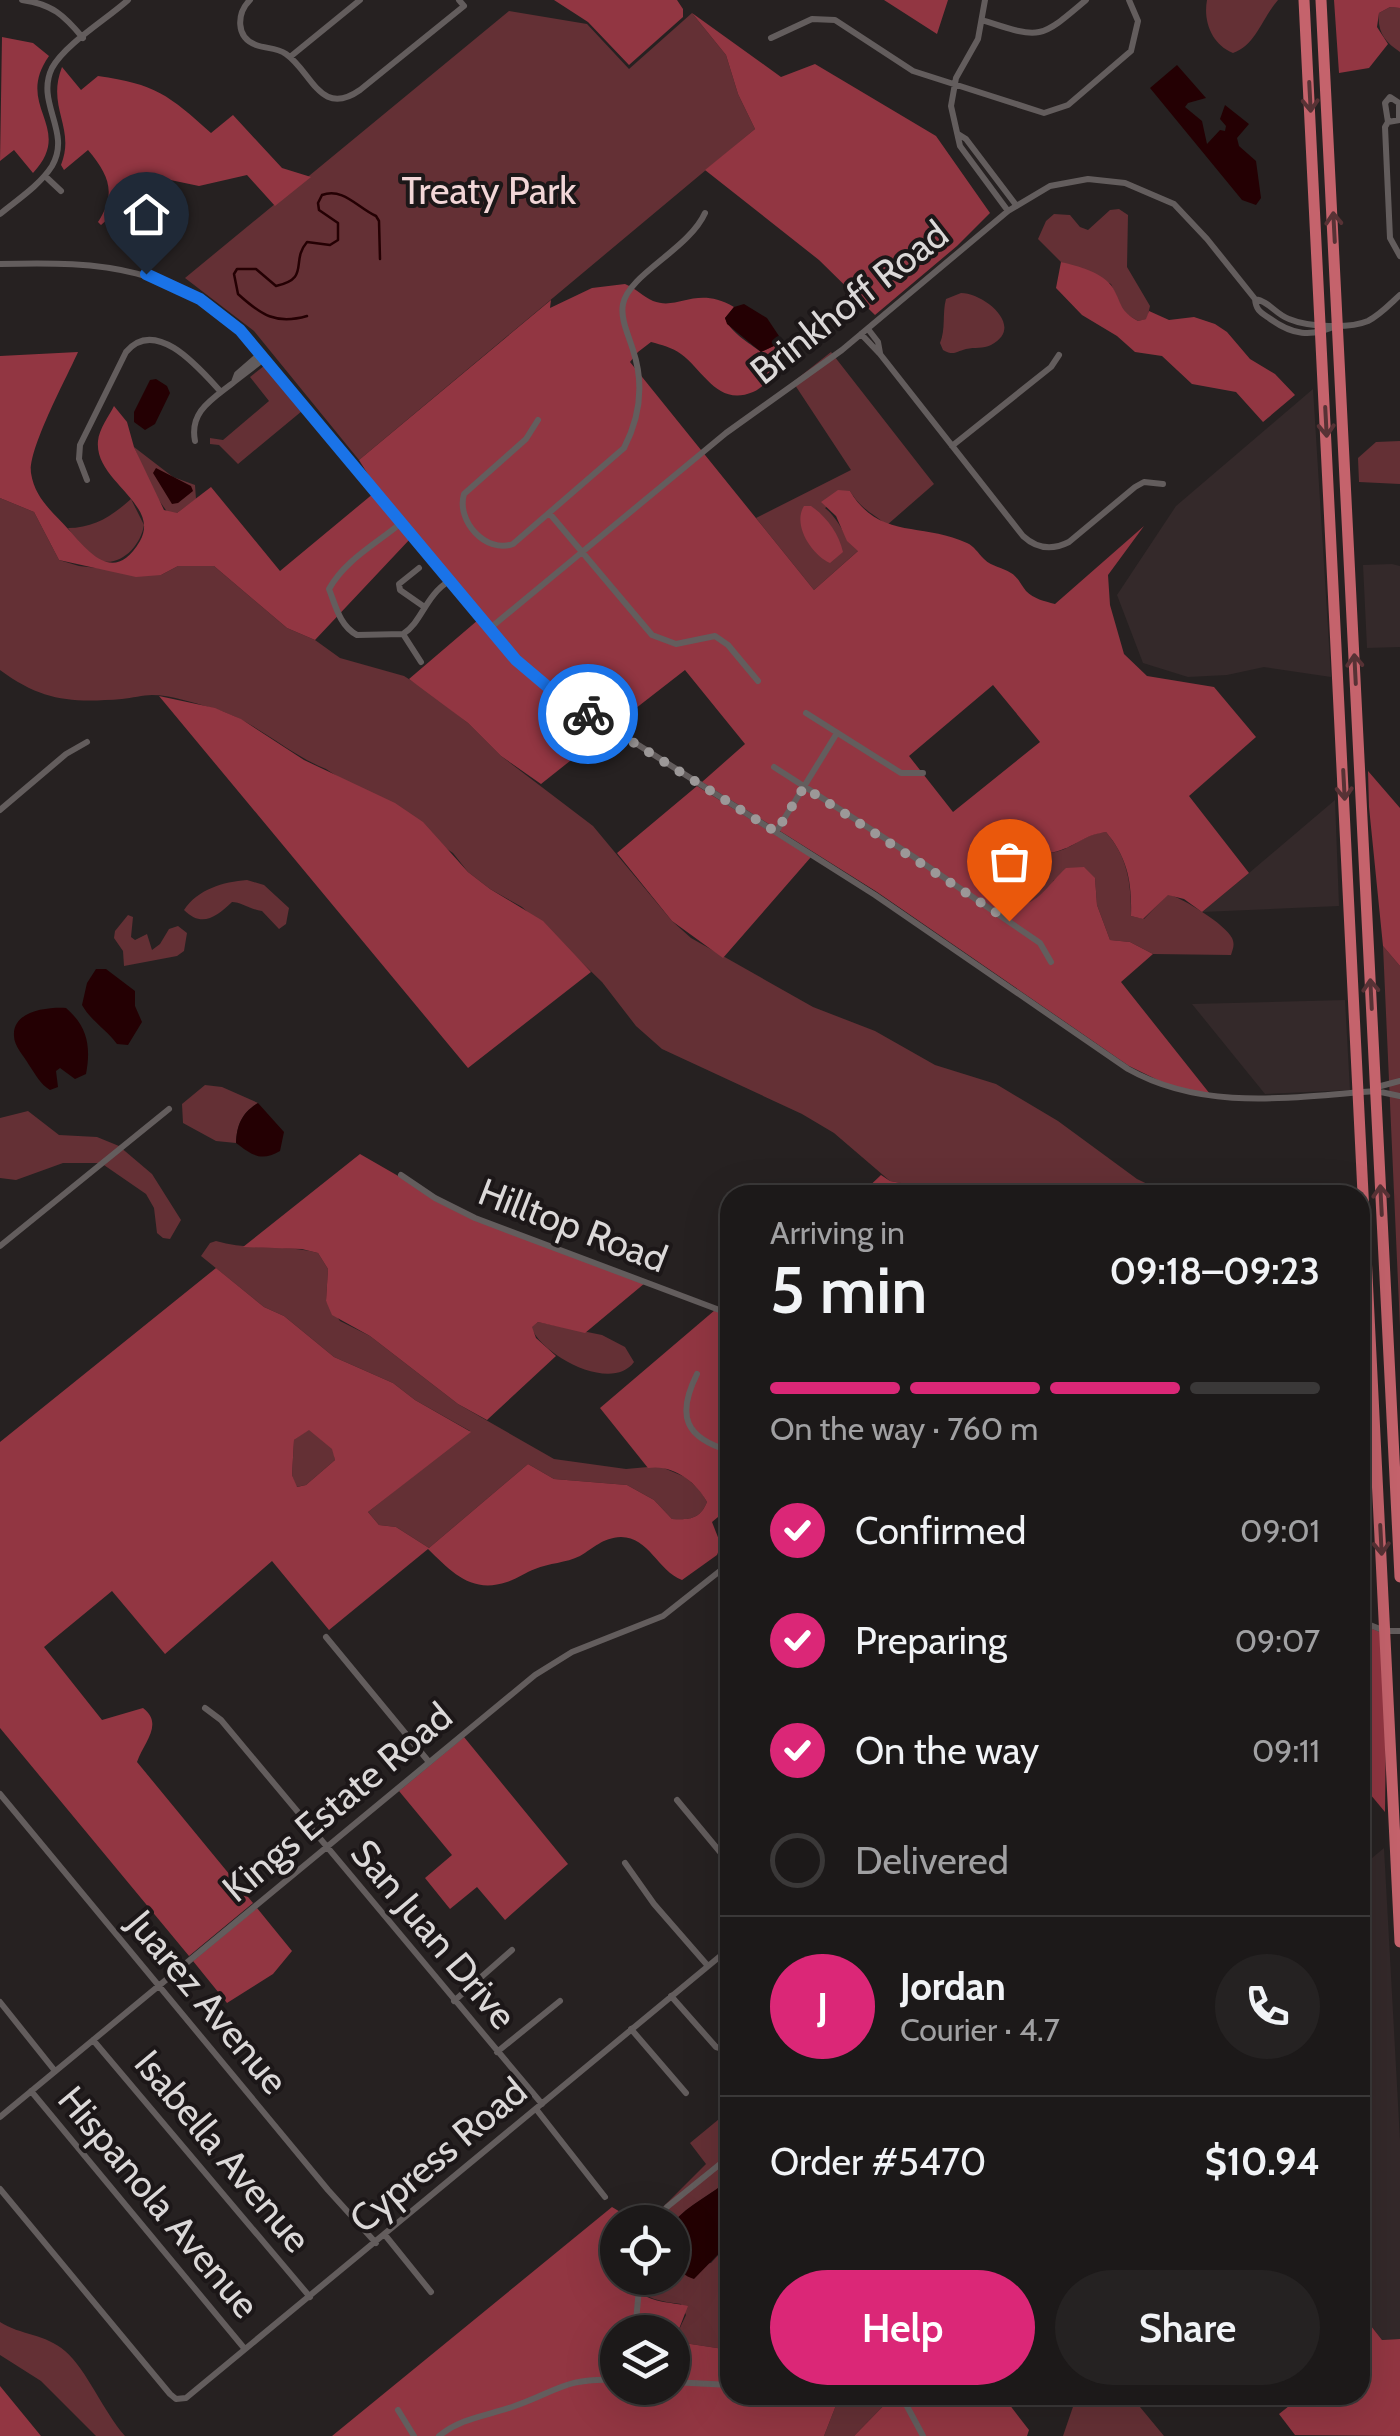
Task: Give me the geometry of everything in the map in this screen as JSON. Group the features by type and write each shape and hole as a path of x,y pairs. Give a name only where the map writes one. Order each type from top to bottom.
{"highway":[{"path":"1304,0 1362,1185"},
{"path":"1321,0 1400,1577"},
{"path":"1370,1439 1386,1631 1400,1942"}],"street":[{"path":"22,0 58,10 83,38"},
{"path":"0,214 45,176 56,159 59,140 48,103 48,80 57,61 128,0"},
{"path":"250,0 239,19 246,38 290,57 320,93 332,98 347,98 465,2"},
{"path":"290,57 360,0"},
{"path":"985,0 978,39 954,85 951,106 960,146 1008,211"},
{"path":"982,20 1037,34 1046,32 1086,0"},
{"path":"771,38 812,19 834,20 905,67 1044,113 1068,105 1131,51 1138,21 1129,0"},
{"path":"1388,122 1399,120 1399,103 1390,97 1385,102 1390,238 1400,256"},
{"path":"957,134 966,139 1016,205"},
{"path":"45,176 61,190"},
{"name":"Brinkhoff Road","path":"490,629 726,433 864,332 1008,211 1050,186 1088,180 1125,183 1174,204 1255,300 1264,301 1285,318 1321,328 1338,325"},
{"path":"538,420 526,438 469,486 461,502 466,518 493,547 513,544 624,448 630,437 640,386 637,360 624,323 624,302 635,284 691,237 705,213"},
{"path":"0,264 94,264 155,277 217,311 263,356 524,669 555,693 875,895 1128,1069 1151,1082 1214,1098 1359,1092 1400,1081"},
{"path":"1338,325 1368,321 1400,295"},
{"path":"864,332 881,348 880,354 1024,536 1047,548 1069,542 1144,482 1163,484"},
{"path":"88,480 78,448 134,343 149,338 163,342 197,367 221,392"},
{"path":"952,446 1051,367 1059,355"},
{"path":"194,442 195,417 234,382 237,374 263,356"},
{"path":"550,514 658,640 676,644 716,636 758,681"},
{"path":"402,523 354,558 336,577 329,590 340,620 357,636 403,634 412,627 430,595 448,580"},
{"path":"419,568 399,584 400,590 424,606"},
{"path":"1336,618 1353,618"},
{"path":"403,634 422,662"},
{"path":"806,713 901,773 923,773"},
{"path":"776,832 837,733"},
{"path":"0,810 66,754 87,742"},
{"path":"774,767 1040,942 1050,962"},
{"path":"1376,1089 1400,1096"},
{"path":"0,1246 169,1109"},
{"name":"Hilltop Road","path":"401,1175 475,1218 720,1310"},
{"path":"697,1374 685,1400 688,1422 702,1440 720,1447"},
{"name":"Kings Estate Road","path":"0,2117 547,1666 586,1646 652,1622 720,1572"},
{"path":"1370,1624 1386,1631 1400,1631"},
{"path":"326,1637 429,1762"},
{"name":"San Juan Drive","path":"205,1708 220,1720 497,2052 605,2197"},
{"name":"Juarez Avenue","path":"0,1794 376,2243"},
{"path":"677,1800 720,1852"},
{"path":"625,1863 654,1904 708,1966"},
{"path":"454,2000 512,1950"},
{"name":"Cypress Road","path":"0,2189 170,2394 180,2399 190,2396 720,1956"},
{"path":"671,1996 720,2048"},
{"path":"497,2052 560,2001"},
{"path":"0,2002 55,2071"},
{"path":"630,2028 686,2093"},
{"name":"Isabella Avenue","path":"92,2040 310,2297"},
{"name":"Hispanola Avenue","path":"31,2091 244,2348"},
{"path":"671,2205 720,2164"},
{"path":"385,2235 431,2292"},
{"path":"439,2436 472,2417 508,2408 563,2384 600,2380"},
{"path":"690,2383 720,2384"},
{"path":"906,2405 923,2436"},
{"path":"398,2410 414,2436"}],"shaded area":[{"path":"554,0 677,0 683,17 629,65 588,22"},
{"path":"884,0 948,0 937,34"},
{"path":"1334,0 1400,0 1400,8 1390,7 1379,13 1377,27 1388,44 1369,68 1339,73"},
{"path":"692,13 781,77 815,64 936,136 990,213 875,315 819,260 705,170 755,129 738,94 726,55"},
{"path":"2,37 33,43 49,56 37,89 49,142 45,157 33,173 14,150 0,161"},
{"path":"1177,65 1206,98 1185,107 1202,121 1207,144 1220,130 1225,131 1220,119 1225,105 1249,124 1237,138 1239,146 1256,161 1261,198 1256,205 1242,200 1150,88"},
{"path":"62,67 81,90 98,76 160,93 211,133 233,115 282,168 311,177 275,206 247,175 199,186 156,177 101,225 98,222 109,193 101,168 88,150 64,170 61,165 65,139 57,94"},
{"path":"1061,262 1103,278 1124,310 1138,321 1146,319 1149,311 1169,320 1194,317 1215,324 1295,395 1263,422 1236,392 1192,384 1162,356 1135,352 1082,315 1056,288"},
{"path":"625,284 662,303 699,298 721,301 734,307 725,318 740,337 761,352 776,345 769,378 760,388 741,395 721,391 681,354 663,345 651,342 630,362 814,590 858,551 847,541 836,516 821,502 838,490 850,491 874,517 888,523 969,544 987,562 1013,575 1029,594 1055,604 1144,526 1108,575 1110,605 1124,654 1147,676 1214,687 1256,737 1189,796 1249,873 1202,912 1184,899 1168,895 1143,919 1131,916 1127,871 1106,832 1014,864 1004,870 996,889 1001,903 1022,905 1038,897 1066,868 1084,867 1095,878 1097,905 1110,940 1130,942 1153,954 1121,982 1210,1094 1168,1085 1129,1066 877,892 702,782 745,744 685,670 613,726 556,691 526,667 376,487 359,460 551,300 550,308 592,288","holes":["993,685 1040,742 953,812 909,756"]},
{"path":"744,304 767,318 779,336 776,345 761,352 727,324 725,318 734,307"},
{"path":"78,352 42,431 31,473 46,504 85,548 103,561 121,561 131,554 144,528 142,515 100,455 99,436 114,406 127,422 134,447 164,510 177,513 211,487 280,571 374,493 410,539 315,640 287,628 214,566 178,566 161,575 136,577 59,560 34,512 0,498 0,356"},
{"path":"156,379 170,393 155,424 145,430 134,422 134,412 150,380"},
{"path":"1313,389 1331,677 1264,667 1227,675 1188,677 1143,663 1117,595 1176,506"},
{"path":"156,468 191,486 193,491 172,504 153,473"},
{"path":"804,506 811,506 822,515 839,539 843,552 830,563 806,539 800,522"},
{"path":"1363,565 1400,566 1400,647 1367,648"},
{"path":"478,620 538,681 609,730 541,784 409,679"},
{"path":"159,696 215,708 241,719 304,760 395,803 423,822 468,872 543,921 591,972 468,1068"},
{"path":"1368,771 1400,808 1400,966 1383,946"},
{"path":"697,786 811,857 723,958 672,921 617,853"},
{"path":"1335,800 1339,906 1202,912 1249,873"},
{"path":"96,969 106,969 135,991 135,1006 142,1022 128,1045 117,1044 82,1005 87,983"},
{"path":"1345,1000 1350,1090 1265,1094 1192,1004"},
{"path":"66,1008 86,1038 86,1074 75,1079 60,1068 56,1071 58,1087 50,1090 17,1047 15,1028 32,1012"},
{"path":"258,1103 284,1132 280,1151 267,1156 252,1154 236,1143 241,1120"},
{"path":"360,1154 466,1215 645,1283 585,1333 538,1322 532,1327 536,1338 556,1356 487,1420 458,1404 370,1336 332,1315 326,1301 328,1269 318,1253 243,1247"},
{"path":"881,1175 911,1185 870,1185"},
{"path":"216,1268 334,1357 393,1383 471,1432 368,1512 379,1525 396,1527 429,1548 528,1464 554,1479 627,1485 654,1500 672,1519 698,1515 707,1502 702,1494 674,1471 648,1468 600,1408 715,1310 720,1312 720,1515 712,1522 720,1548 717,1555 682,1580 631,1538 603,1541 575,1558 494,1585 463,1579 428,1549 329,1630 272,1561 165,1654 112,1591 44,1647 102,1720 143,1708 149,1714 152,1727 137,1762 253,1903 189,1956 0,1728 0,1442","holes":["309,1430 332,1449 335,1460 306,1485 297,1487 292,1475 294,1440"]},
{"path":"1370,1628 1380,1632 1386,1726 1385,1812 1370,1794"},
{"path":"464,1737 568,1864 505,1920 477,1887 450,1909 425,1878 452,1855 399,1791"},
{"path":"1384,1848 1400,2140 1400,2339 1382,2340 1370,2325 1370,1860"},
{"path":"257,1908 292,1951 273,1974 227,2003 193,1961"},
{"path":"720,2186 720,2252 694,2279 690,2277 690,2207"},
{"path":"600,2217 600,2295 644,2295 688,2306 684,2315 600,2315 600,2405 690,2405 690,2344 720,2348 720,2405 836,2405 824,2436 332,2436"},
{"path":"1370,2325 1382,2340 1400,2339 1400,2436 1295,2435 1279,2414 1290,2405 1370,2405"},
{"path":"0,2386 41,2436 0,2436"},
{"path":"884,2405 1010,2405 1029,2430 1027,2436 854,2436"}],"green space":[{"path":"1207,0 1278,0 1253,37 1233,53 1211,31 1206,16"},
{"path":"1390,7 1400,8 1400,52 1386,40 1379,26 1379,13"},
{"name":"Treaty Park","path":"509,11 587,24 629,69 692,13 726,55 738,94 755,129 359,460 254,331 185,278"},
{"path":"1119,209 1128,215 1127,267 1150,306 1147,319 1138,321 1123,312 1111,284 1061,262 1038,239 1054,214 1070,215 1088,230 1110,210"},
{"path":"961,293 990,305 998,312 1004,329 1001,338 991,345 950,353 940,343 946,299"},
{"path":"831,352 934,484 887,525 850,491 825,508 859,550 814,590 756,518 851,470 793,382"},
{"path":"264,366 302,411 238,464 219,445 210,444 210,438 223,440 269,401 250,377"},
{"path":"1400,441 1400,484 1359,482 1358,458 1376,442"},
{"path":"134,447 173,477 195,485 196,499 177,513 168,513 153,492"},
{"path":"0,498 34,512 59,560 79,566 161,575 178,566 214,566 287,628 315,640 340,658 404,676 468,723 501,756 593,826 672,921 691,938 813,1007 875,1031 935,1065 996,1084 1058,1121 1149,1185 911,1185 890,1181 834,1133 802,1114 662,1049 636,1026 602,982 522,907 468,872 453,853 256,728 228,713 175,698 58,698 30,688 0,670"},
{"path":"131,499 144,525 137,543 116,560 107,562 89,555 68,528 102,520"},
{"path":"1106,832 1127,871 1131,916 1144,919 1168,894 1228,932 1233,943 1231,955 1153,954 1130,942 1110,940 1097,905 1095,878 1054,880 1032,902 1017,906 1001,904 996,890 998,879 1014,864"},
{"path":"247,880 264,885 289,908 286,924 279,929 262,911 235,902 203,919 184,910 212,888"},
{"path":"128,915 133,917 131,937 135,940 147,934 152,950 169,929 178,926 187,933 184,951 177,956 124,966 123,951 114,938"},
{"path":"1383,946 1400,966 1400,1327"},
{"path":"205,1085 222,1087 258,1103 241,1120 236,1143 216,1141 183,1123 182,1104"},
{"path":"28,1111 59,1135 97,1137 119,1146 152,1174 181,1220 170,1239 157,1233 154,1208 146,1194 101,1163 63,1163 16,1180 0,1178 0,1118"},
{"path":"216,1241 318,1253 328,1269 326,1301 340,1321 370,1336 458,1404 554,1459 626,1469 659,1466 685,1477 700,1490 707,1502 704,1508 694,1517 672,1519 654,1500 627,1485 554,1479 528,1464 429,1548 396,1527 379,1525 368,1512 470,1431 393,1383 334,1357 284,1316 264,1307 201,1256"},
{"path":"538,1322 602,1335 625,1347 634,1362 624,1371 610,1374 578,1367 538,1338 531,1327"},
{"path":"309,1429 333,1449 335,1460 306,1485 296,1487 292,1475 294,1440"},
{"path":"720,2118 720,2186 690,2207 665,2205 706,2164 690,2143"},
{"path":"720,2253 720,2348 690,2344 690,2315 686,2315 681,2304 647,2295 690,2295 690,2265 711,2263"},
{"path":"0,2322 50,2341 65,2351 125,2436 96,2436 41,2381 0,2355"},
{"path":"836,2405 884,2405 854,2436 824,2436"},
{"path":"1074,2405 1142,2405 1164,2436 1063,2436"}],"waterway":[{"path":"307,316 278,319 262,313 238,294 234,274 237,269 256,269 276,286 287,283 297,274 307,242 330,245 338,240 338,223 319,210 322,195 344,196 376,216 380,259"}],"way so far":[{"path":"588,714 776,832 804,787 1009,921"}],"route":[{"path":"146,274 200,299 240,330 516,660 539,682 588,714"}]}
